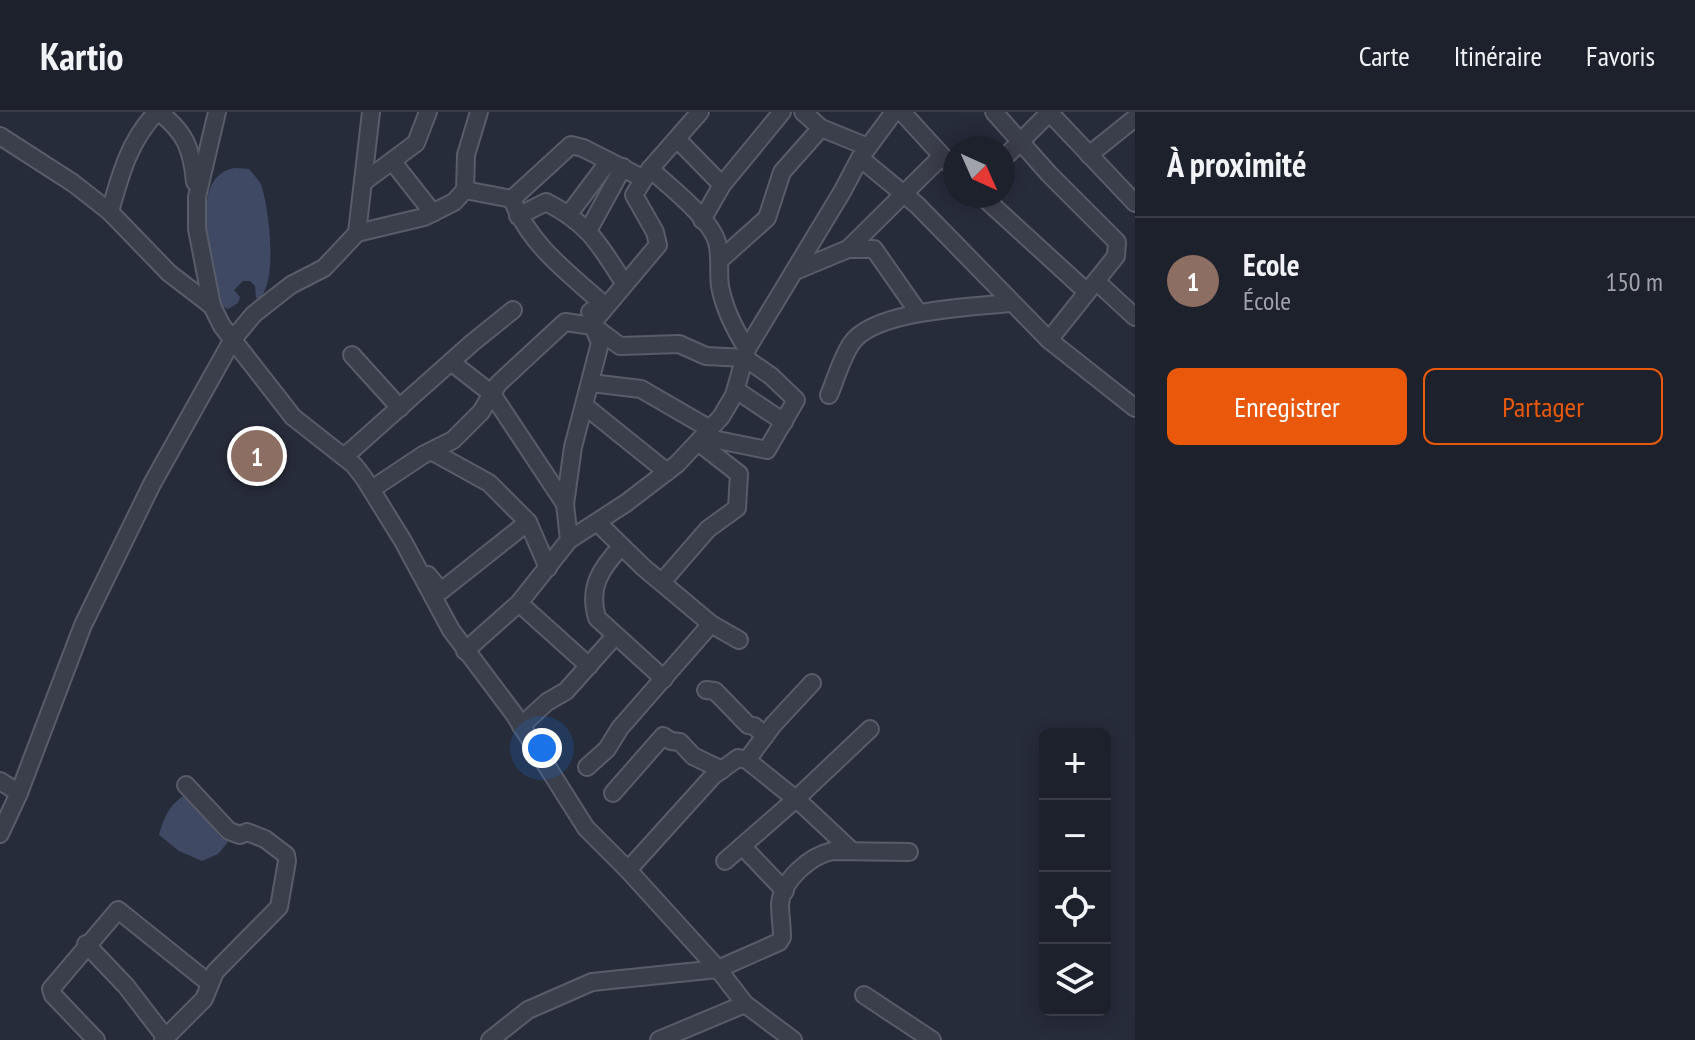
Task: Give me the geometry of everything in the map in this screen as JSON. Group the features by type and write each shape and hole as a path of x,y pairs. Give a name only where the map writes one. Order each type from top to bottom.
{"street":[{"path":"110,212 121,170 141,128 158,112 178,127 187,143 194,167 197,229 212,306"},
{"path":"197,197 217,112"},
{"path":"357,233 371,112"},
{"path":"365,181 416,143 428,112"},
{"path":"0,834 19,793 83,625 152,484 233,339 254,314 291,285 324,268 357,233 433,213 454,202 465,190 466,155 479,112"},
{"path":"593,326 606,305 658,245 651,224 634,199 647,174 700,112"},
{"path":"702,220 722,185 782,112"},
{"path":"803,112 821,128 864,152 1049,340 1133,403"},
{"path":"994,112 1049,174 1117,242 1116,256 1049,340"},
{"path":"1015,146 1050,112 1135,203"},
{"path":"465,651 519,603 569,540 667,472 721,417 736,390 746,354 864,152 893,113 942,156 848,249 795,271"},
{"path":"1089,155 1135,118"},
{"path":"720,260 767,218 782,172 821,128"},
{"path":"0,136 73,183 110,212 169,273 212,306 233,339 293,417 354,465 372,489 465,651 521,726 586,828 718,969 745,1004 793,1040"},
{"path":"677,139 722,185"},
{"path":"512,199 571,145 647,174 702,220 717,240 720,284 725,304 746,354 796,400 767,450 704,436"},
{"path":"392,161 433,213"},
{"path":"569,214 616,164"},
{"path":"588,231 616,164"},
{"path":"465,190 512,199"},
{"path":"512,199 518,216 545,253 602,303 575,324"},
{"path":"518,216 546,202 569,214 598,240 624,283"},
{"path":"997,208 1135,317"},
{"path":"1118,249 1135,241"},
{"path":"848,249 874,249 918,312"},
{"path":"829,395 852,342 862,334 894,318 918,312 1010,303"},
{"path":"344,457 513,310"},
{"path":"372,489 423,455 453,440 481,412 498,384 565,322 593,326 620,346 679,344 706,356 746,354"},
{"path":"569,540 565,504 573,447 600,343 593,326"},
{"path":"352,355 400,408"},
{"path":"451,362 492,394 565,504"},
{"path":"591,383 641,389 704,436 739,474 737,508 708,529 662,582"},
{"path":"736,390 784,422"},
{"path":"585,406 667,472"},
{"path":"433,452 489,483 528,522 548,568"},
{"path":"403,541 441,591 528,522"},
{"path":"597,522 621,547 711,624 739,640"},
{"path":"621,547 600,569 595,610 597,618 664,679"},
{"path":"519,603 589,666"},
{"path":"587,767 607,749 620,728 711,624"},
{"path":"521,726 547,702 566,691 615,636"},
{"path":"747,760 812,683"},
{"path":"706,690 715,691 748,725 754,726 765,736"},
{"path":"725,861 870,729"},
{"path":"613,793 663,736 680,742 693,756 722,770"},
{"path":"628,870 722,770 738,758 747,760 796,799 852,851"},
{"path":"0,781 19,793"},
{"path":"86,944 126,986 164,1039 204,999 215,972 279,907 286,855 257,835 247,832 240,835 229,831 186,785"},
{"path":"742,846 785,891"},
{"path":"490,1040 528,1010 592,982 718,969 779,942 782,937 780,901 796,873 820,854 909,852"},
{"path":"96,1040 53,995 51,989 86,944 118,910 209,983"},
{"path":"864,995 932,1040"},
{"path":"659,1040 745,1004"},
{"path":"696,1023 701,1040"}],"water":[{"path":"234,168 249,169 261,184 267,209 270,260 266,289 260,298 256,298 255,286 250,281 243,281 234,290 240,297 238,303 228,309 222,306 214,272 206,207 210,189 219,175"},
{"path":"183,796 190,797 218,828 218,835 228,842 218,854 202,861 179,851 159,835 167,813"}],"place":[{"name":"Ecole","path":"257,456"}]}
